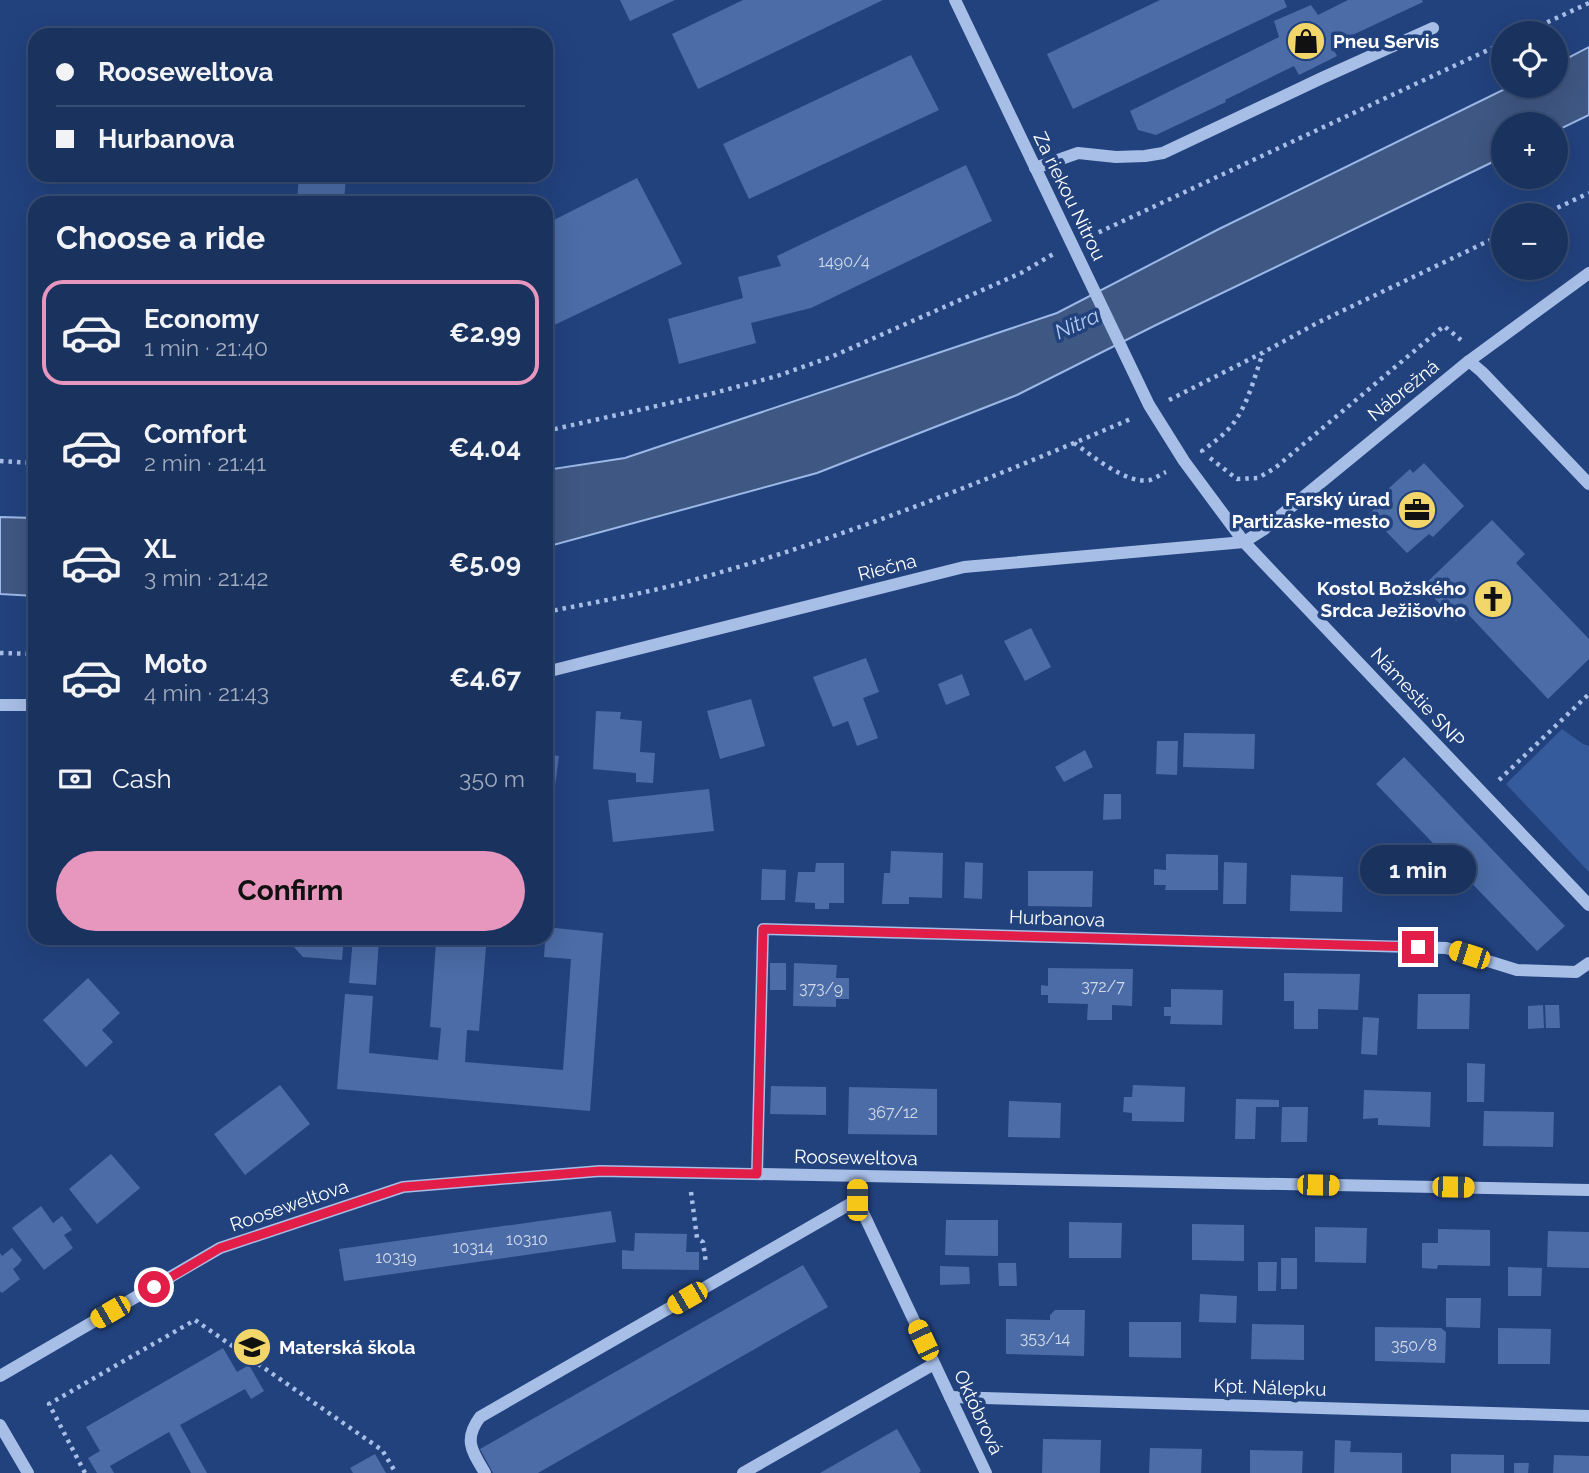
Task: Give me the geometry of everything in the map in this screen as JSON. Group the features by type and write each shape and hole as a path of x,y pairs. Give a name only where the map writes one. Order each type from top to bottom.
{"street":[{"name":"Za riekou Nitrou","path":"955,0 1150,407"},
{"path":"1035,168 1078,153 1116,157 1163,153 1433,28"},
{"name":"Nábrežná","path":"1244,542 1469,361 1589,273"},
{"path":"1469,361 1589,484"},
{"name":"Námestie SNP","path":"1150,407 1184,461 1244,542 1589,905"},
{"name":"Riečna","path":"553,670 964,568 1244,542"},
{"path":"0,705 28,705"},
{"name":"Hurbanova","path":"757,1174 763,929 1446,947 1517,970 1576,972 1589,962"},
{"name":"Rooseweltova","path":"0,1376 220,1248 403,1187 600,1171 1589,1190"},
{"name":"Októbrová","path":"857,1176 857,1200 986,1473"},
{"path":"485,1473 470,1443 471,1429 480,1417 857,1200"},
{"path":"743,1473 934,1364"},
{"name":"Kpt. Nálepku","path":"950,1397 1589,1416"},
{"path":"0,1425 28,1473"}],"path":[{"path":"1550,21 1589,3"},
{"path":"553,429 714,393 820,361 1021,273 1050,254 1491,49"},
{"path":"1568,203 1589,193"},
{"path":"553,610 696,579 930,502 1074,443 1491,240"},
{"path":"1264,352 1244,406 1234,422 1202,451 1237,479 1258,478 1275,468 1444,326 1461,340"},
{"path":"1074,443 1126,476 1140,481 1152,479 1170,470"},
{"path":"0,461 28,463"},
{"path":"0,653 28,654"},
{"path":"1499,780 1589,694"},
{"path":"690,1189 697,1238 703,1242 710,1285"},
{"path":"85,1473 49,1404 195,1321 382,1450 396,1473"}],"shaded area":[{"path":"1562,729 1589,746 1589,872 1506,784"}],"water":[{"name":"Nitra","path":"1589,47 1589,115 1568,125 1568,112 1491,112 1491,163 1017,395 817,473 553,545 553,469 625,458 1057,313 1219,229 1491,96 1491,98 1568,98 1568,58"},
{"path":"0,517 28,518 28,596 0,594"}],"building":[{"path":"620,0 675,0 630,21"},
{"path":"743,0 883,0 698,89 672,34"},
{"path":"1160,0 1284,0 1287,7 1073,109 1047,54"},
{"path":"1348,0 1423,2 1331,45 1337,56 1299,75 1294,66 1156,135 1138,130 1130,111 1279,37 1274,21 1311,5 1318,15"},
{"path":"911,55 939,110 749,199 723,144"},
{"path":"966,165 992,221 811,308 751,323 756,343 679,364 668,319 743,298 738,277 781,266 777,256"},
{"path":"637,178 682,264 553,326 553,220"},
{"path":"298,182 346,182 344,196 298,196"},
{"name":"Farský úrad Partizáske-mesto","path":"1424,463 1464,506 1433,537 1429,534 1407,553 1369,514 1381,503 1376,500 1410,469 1413,473"},
{"name":"Kostol Božského Srdca Ježišovho","path":"1492,520 1525,554 1516,563 1589,639 1589,659 1548,699 1466,612 1456,621 1423,586"},
{"path":"1031,628 1051,667 1025,681 1004,641"},
{"path":"866,658 879,692 863,698 878,738 857,746 848,721 833,727 813,677"},
{"path":"962,674 970,695 946,705 938,684"},
{"path":"751,699 765,746 720,759 707,711"},
{"path":"596,711 621,712 620,719 642,721 640,752 655,753 653,783 636,782 636,773 593,769"},
{"path":"1184,733 1255,734 1254,769 1183,767"},
{"path":"1157,741 1178,741 1177,775 1156,774"},
{"path":"1085,750 1093,767 1064,782 1055,767"},
{"path":"553,755 559,756 553,801"},
{"path":"1404,757 1565,926 1537,951 1376,784"},
{"path":"709,789 714,831 613,842 608,800"},
{"path":"1104,794 1121,794 1121,819 1103,820"},
{"path":"891,851 943,853 942,898 909,897 909,904 882,904 884,873 890,873"},
{"path":"1166,854 1218,855 1218,890 1165,890 1166,885 1154,885 1154,869 1166,870"},
{"path":"965,862 983,863 982,899 964,898"},
{"path":"1224,862 1247,863 1246,904 1223,904"},
{"path":"816,863 844,863 844,903 829,903 829,909 815,909 815,903 795,902 798,872 815,872"},
{"path":"762,869 786,870 785,900 761,900"},
{"path":"1028,871 1093,871 1092,907 1028,906"},
{"path":"1291,875 1343,877 1342,912 1290,911"},
{"path":"553,928 603,933 590,1111 337,1089 345,994 373,996 369,1053 438,1060 441,1028 430,1027 436,945 486,947 479,1031 467,1030 465,1062 563,1070 571,959 544,957 545,945 553,945"},
{"path":"292,945 343,945 342,960 303,957"},
{"path":"352,945 379,945 376,985 349,983"},
{"path":"770,963 786,963 786,990 770,990"},
{"path":"794,963 837,965 836,978 849,978 849,999 836,999 836,1007 793,1006"},
{"path":"1048,968 1133,969 1132,1006 1112,1005 1112,1020 1087,1020 1088,1004 1048,1003 1048,995 1041,995 1041,985 1048,986"},
{"path":"1284,973 1360,974 1358,1010 1318,1009 1318,1029 1294,1029 1294,1001 1284,1001"},
{"path":"88,978 120,1013 102,1030 113,1042 86,1067 43,1020"},
{"path":"1171,989 1223,990 1222,1025 1170,1024 1171,1016 1164,1016 1164,1007 1171,1007"},
{"path":"1418,994 1470,994 1469,1029 1417,1029"},
{"path":"1543,1005 1544,1028 1528,1029 1528,1006"},
{"path":"1545,1005 1559,1005 1560,1028 1546,1028"},
{"path":"1363,1017 1379,1018 1377,1055 1361,1054"},
{"path":"1467,1063 1485,1064 1484,1102 1467,1102"},
{"path":"280,1085 310,1124 245,1175 214,1134"},
{"path":"1133,1085 1185,1087 1184,1122 1132,1121 1132,1113 1123,1112 1124,1097 1132,1097"},
{"path":"771,1086 826,1087 826,1115 770,1114"},
{"path":"849,1087 937,1089 937,1135 848,1134"},
{"path":"1364,1090 1431,1092 1430,1127 1378,1125 1378,1118 1363,1119"},
{"path":"1236,1099 1279,1100 1279,1107 1256,1107 1255,1139 1235,1139"},
{"path":"1009,1101 1061,1103 1060,1138 1008,1137"},
{"path":"1282,1107 1308,1107 1307,1142 1281,1142"},
{"path":"1484,1111 1554,1112 1553,1147 1483,1146"},
{"path":"111,1154 140,1188 97,1224 69,1189"},
{"path":"41,1206 53,1223 62,1216 72,1230 64,1235 73,1248 44,1270 12,1228"},
{"path":"611,1211 616,1242 344,1281 339,1249"},
{"path":"946,1220 998,1220 998,1256 945,1255"},
{"path":"1069,1222 1122,1223 1121,1258 1069,1258"},
{"path":"1192,1224 1244,1225 1244,1261 1192,1260"},
{"path":"1315,1227 1367,1228 1366,1263 1315,1262"},
{"path":"1438,1229 1490,1230 1490,1266 1438,1265 1437,1269 1422,1268 1422,1243 1438,1243"},
{"path":"1548,1231 1589,1232 1589,1268 1547,1267"},
{"path":"635,1233 687,1234 686,1252 699,1252 699,1270 622,1269 622,1250 634,1251"},
{"path":"12,1248 22,1260 13,1269 20,1279 2,1293 0,1253 2,1256"},
{"path":"1281,1258 1297,1258 1297,1289 1281,1289"},
{"path":"1258,1262 1277,1262 1276,1291 1258,1291"},
{"path":"998,1263 1016,1263 1017,1286 999,1286"},
{"path":"803,1265 828,1307 538,1473 493,1473 480,1449"},
{"path":"940,1266 969,1267 970,1284 940,1285"},
{"path":"1508,1267 1542,1268 1541,1296 1508,1296"},
{"path":"1200,1294 1237,1296 1236,1323 1199,1322"},
{"path":"1446,1298 1481,1298 1480,1328 1446,1327"},
{"path":"1055,1310 1085,1310 1084,1356 1006,1354 1006,1319 1050,1320 1050,1315"},
{"path":"1129,1322 1181,1322 1181,1358 1129,1357"},
{"path":"1252,1324 1304,1325 1304,1360 1251,1359"},
{"path":"1375,1327 1441,1328 1446,1332 1445,1363 1375,1361"},
{"path":"1498,1328 1551,1329 1550,1364 1498,1364"},
{"path":"223,1348 237,1372 249,1365 264,1391 251,1399 245,1389 180,1425 207,1473 191,1473 169,1432 110,1466 114,1473 97,1473 88,1458 100,1451 86,1427"},
{"path":"897,1429 921,1471 919,1473 820,1473"},
{"path":"1043,1439 1101,1440 1100,1473 1042,1473"},
{"path":"1335,1440 1351,1441 1350,1452 1402,1453 1402,1473 1334,1473"},
{"path":"1150,1448 1202,1449 1201,1473 1149,1473"},
{"path":"1250,1450 1303,1451 1302,1473 1250,1473"},
{"path":"375,1454 386,1473 353,1473 350,1468"},
{"path":"1451,1454 1504,1455 1504,1473 1451,1473"},
{"path":"1554,1455 1589,1456 1589,1473 1553,1473"},
{"path":"1514,1463 1529,1463 1528,1473 1514,1473"}],"place":[{"name":"Pneu Servis","path":"1306,41"},
{"name":"Farský úrad Partizáske-mesto","path":"1417,510"},
{"name":"Kostol Božského Srdca Ježišovho","path":"1493,599"},
{"name":"Materská škola","path":"252,1347"}],"route":[{"path":"154,1287 220,1248 403,1187 600,1171 757,1174 763,929 1418,947"}]}
